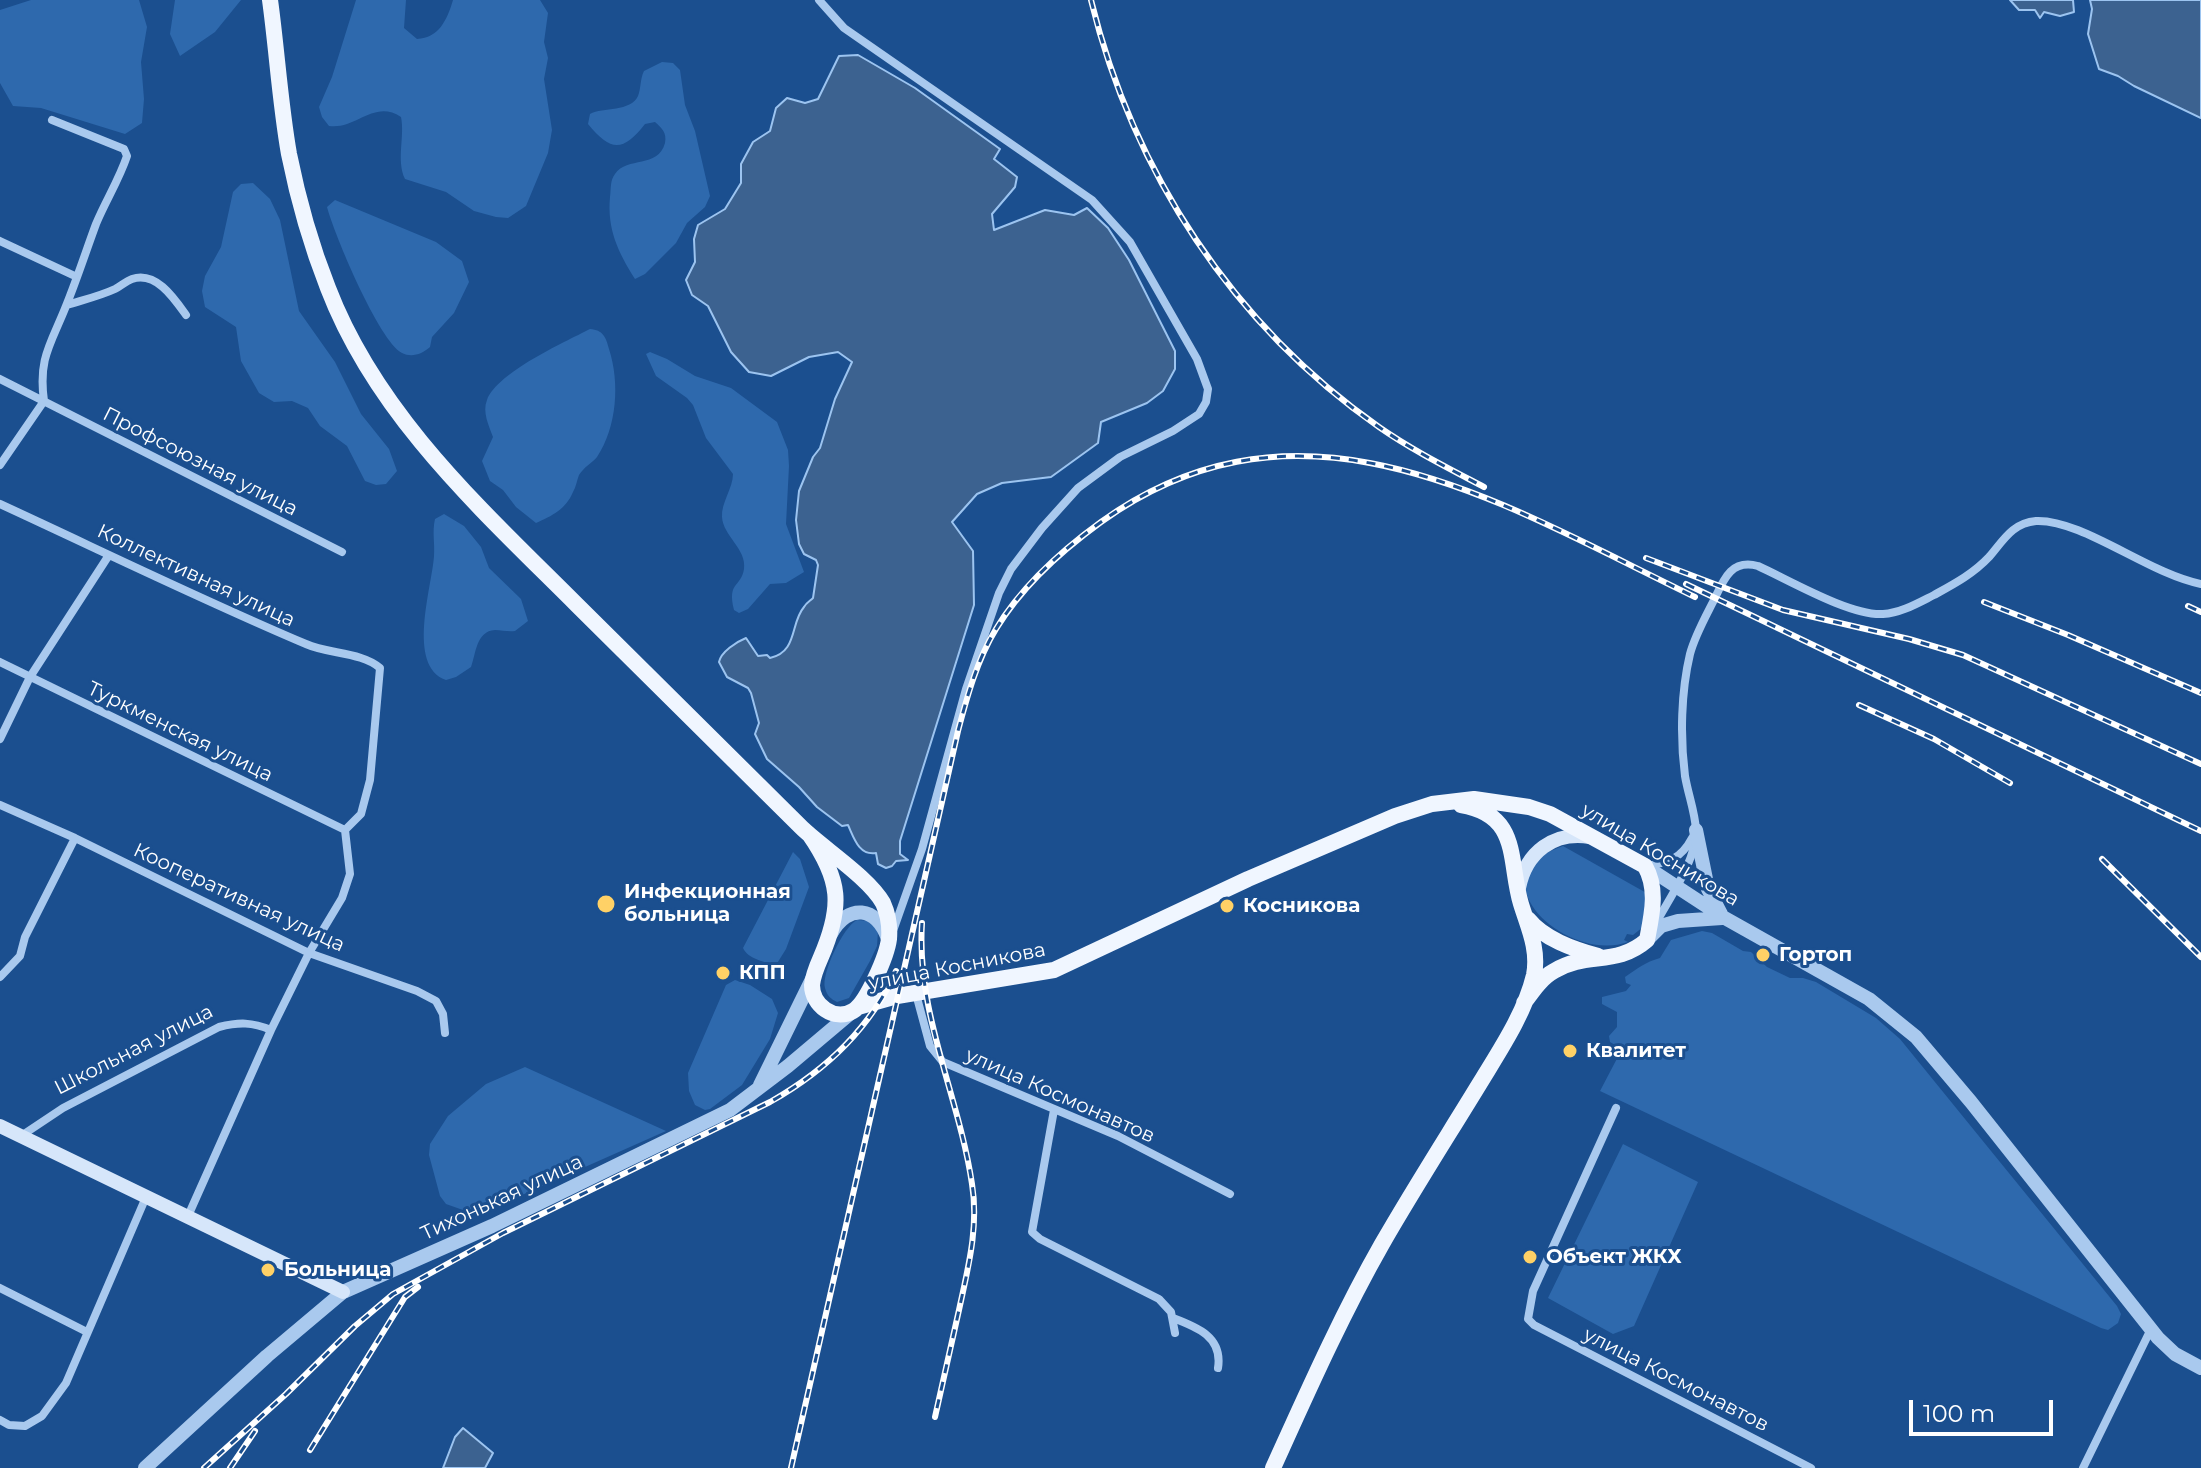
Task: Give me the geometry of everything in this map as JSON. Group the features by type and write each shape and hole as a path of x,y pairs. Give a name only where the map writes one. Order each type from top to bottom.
{"main road":[{"path":"270,0 289,153 310,235 329,290 352,341 385,396 425,448 500,528 809,834 879,898 887,916 889,943 869,992 855,1009 833,1013 822,1008 813,995 814,974 831,934 837,902 828,863 809,834"},
{"name":"улица Косникова","path":"855,1009 897,996 1054,970 1248,879 1395,816 1432,804 1474,799 1510,802 1550,814 1645,866"},
{"path":"1273,1468 1381,1246 1498,1052 1524,1003 1535,965 1532,936 1518,891 1510,843 1491,816 1476,807 1432,804"},
{"path":"1518,891 1530,857 1544,846 1570,835 1595,838"},
{"path":"1524,1003 1553,971 1575,962 1623,956 1647,940 1653,891 1652,880 1645,866"},
{"path":"1524,914 1544,934 1603,958"},
{"path":"0,1126 343,1292"}],"street":[{"path":"819,0 844,28 1092,200 1130,242 1197,359 1208,389 1206,402 1199,414 1173,431 1120,457 1078,488 1011,569 999,593 966,689 922,849 889,943"},
{"path":"0,465 44,401 41,377 46,353 97,221 127,156 124,149 52,120"},
{"path":"0,241 77,277"},
{"path":"67,305 114,289 132,279 144,278 155,281 186,315"},
{"name":"Профсоюзная улица","path":"0,379 342,552"},
{"name":"Коллективная улица","path":"0,504 197,598 319,650 373,662 380,668 381,685 370,780 361,814 345,830"},
{"path":"1647,940 1661,926 1678,921 1723,917 1708,889 1684,755 1687,674 1694,643 1711,605 1723,580 1737,566 1758,566 1852,609 1880,615 1926,599 1970,575 2014,527 2035,521 2072,529 2160,572 2201,584"},
{"path":"0,739 30,677 109,555"},
{"name":"Туркменская улица","path":"0,662 345,830"},
{"name":"Кооперативная улица","path":"0,805 75,838 309,953 417,991 436,1001 443,1014 445,1033"},
{"path":"188,1216 271,1030 309,953 342,898 350,874 345,830"},
{"path":"1645,866 1679,857 1696,830"},
{"path":"1647,940 1689,862 1696,830"},
{"path":"0,977 20,956 25,937 75,838"},
{"name":"улица Косникова","path":"1645,866 1723,917 1869,999 1916,1037 2151,1329 2166,1346 2201,1368"},
{"path":"831,934 843,918 865,913 880,922 889,943"},
{"path":"757,1091 814,974"},
{"name":"улица Космонавтов","path":"916,994 930,1046 943,1062 1118,1136 1230,1194"},
{"name":"Тихонькая улица","path":"145,1468 267,1356 343,1292 492,1226 730,1110 855,1009"},
{"name":"Школьная улица","path":"21,1136 63,1108 219,1027 237,1022 256,1024 271,1030"},
{"name":"улица Космонавтов","path":"1616,1108 1533,1291 1528,1319 1534,1325 1811,1468"},
{"path":"1054,1110 1032,1232 1040,1239 1159,1299 1173,1318 1175,1333"},
{"path":"0,1420 9,1425 25,1426 42,1416 66,1383 146,1197"},
{"path":"0,1288 87,1332"},
{"path":"1173,1318 1197,1327 1212,1339 1218,1352 1218,1368"},
{"path":"2083,1468 2151,1329"}],"shaded area":[{"path":"31,0 139,0 147,27 141,62 142,123 125,134 41,108 13,106 0,83 0,10"},
{"path":"175,0 241,0 215,32 180,56 170,34"},
{"path":"356,0 406,0 404,28 417,39 431,35 441,27 453,0 540,0 548,13 544,42 548,58 544,79 552,130 548,153 526,206 508,218 496,217 474,211 446,192 405,179 401,164 401,117 391,112 373,113 348,124 329,126 319,107 332,77"},
{"path":"2010,0 2073,0 2074,12 2060,16 2044,12 2040,18 2035,10 2019,10"},
{"path":"2090,0 2201,0 2201,118 2099,69 2088,34 2092,9"},
{"path":"858,55 915,88 1000,149 994,159 1017,177 1015,187 992,214 994,230 1045,210 1074,215 1087,208 1108,228 1129,260 1175,351 1175,369 1163,391 1147,403 1101,422 1098,443 1051,477 1002,483 977,494 952,522 973,551 974,605 900,841 900,854 908,860 896,861 886,868 878,864 876,853 861,849 848,825 842,826 817,807 767,759 755,734 759,723 751,693 748,688 727,677 719,662 730,648 746,638 758,656 767,655 770,658 779,655 789,643 800,614 813,598 818,565 816,560 804,554 799,544 796,520 799,491 820,448 835,399 852,362 838,352 809,357 771,376 749,372 731,352 708,306 692,295 686,280 695,262 694,239 698,225 725,209 741,183 741,164 753,142 770,131 776,108 787,98 805,103 818,99 839,56"},
{"path":"662,62 673,63 680,70 685,105 695,131 710,196 705,207 687,223 676,243 645,274 635,279 612,230 611,182 620,169 656,156 665,143 665,134 655,122 645,124 630,140 617,145 604,140 588,124 590,114 623,107 634,101 644,71"},
{"path":"253,183 270,199 280,220 299,311 335,362 361,414 389,449 397,471 386,484 376,485 365,481 347,446 320,426 308,408 292,401 274,402 259,393 241,361 236,327 205,307 202,291 205,276 221,247 233,192 241,184"},
{"path":"335,200 436,242 462,261 469,282 454,313 432,337 430,347 424,352 413,355 402,353 392,344 370,309 331,221 327,207"},
{"path":"590,329 598,331 607,341 615,376 615,404 609,432 597,457 579,475 567,503 553,515 536,523 490,481 482,461 493,437 485,409 487,400 493,389 517,369"},
{"path":"650,352 695,376 731,388 777,422 788,450 786,524 804,572 786,583 770,584 748,609 739,613 734,610 732,594 742,575 744,562 722,517 733,474 706,438 693,405 656,376 646,354"},
{"path":"444,514 464,526 481,547 489,568 521,599 528,621 515,631 495,630 484,634 471,667 446,680 434,672 424,643 434,556 434,524 435,519"},
{"path":"1563,846 1650,895 1643,927 1633,935 1627,934 1624,940 1628,942 1604,945 1579,940 1556,929 1538,914 1527,895 1526,877 1537,860"},
{"path":"793,852 800,859 809,887 786,949 776,965 753,957 743,948"},
{"path":"857,920 870,921 878,931 877,946 849,998 837,1002 826,991 826,972 840,941"},
{"path":"1702,931 1751,952 1767,967 1790,978 1816,982 1876,1018 1900,1039 2117,1306 2121,1314 2118,1323 2108,1330 2101,1328 1600,1091 1622,1049 1610,1042 1609,1036 1617,1027 1617,1012 1602,1004 1602,997 1626,991 1631,985 1626,983 1625,977 1660,958 1671,940"},
{"path":"735,980 750,985 772,999 778,1013 770,1039 742,1085 705,1110 695,1105 689,1091 688,1073 726,985"},
{"path":"525,1067 666,1131 477,1215 446,1204 440,1196 429,1155 430,1144 448,1116 486,1084"},
{"path":"1623,1144 1698,1182 1634,1326 1613,1334 1548,1298"},
{"path":"463,1428 493,1453 485,1468 443,1468 455,1437"}],"railway":[{"path":"1091,0 1109,64 1133,125 1162,184 1196,240 1235,292 1278,341 1326,386 1379,427 1484,487"},
{"path":"791,1468 965,705 989,641 1006,613 1043,570 1101,522 1177,480 1253,459 1328,457 1402,470 1477,494 1695,597"},
{"path":"1646,558 1783,610 1909,639 1963,655 2201,764"},
{"path":"1686,584 2201,831"},
{"path":"1984,602 2201,693"},
{"path":"2188,606 2201,612"},
{"path":"1859,705 1934,739 2010,783"},
{"path":"2102,859 2201,957"},
{"path":"922,923 925,989 966,1151 974,1200 969,1263 935,1417"},
{"path":"204,1468 393,1294 503,1233 770,1102 809,1077 859,1030 896,971"},
{"path":"310,1450 405,1297 418,1287"},
{"path":"230,1468 255,1431"}],"place":[{"name":"Инфекционная больница","path":"606,904"},
{"name":"Косникова","path":"1227,906"},
{"name":"Гортоп","path":"1763,955"},
{"name":"КПП","path":"723,973"},
{"name":"Квалитет","path":"1570,1051"},
{"name":"Объект ЖКХ","path":"1530,1257"},
{"name":"Больница","path":"268,1270"}]}
